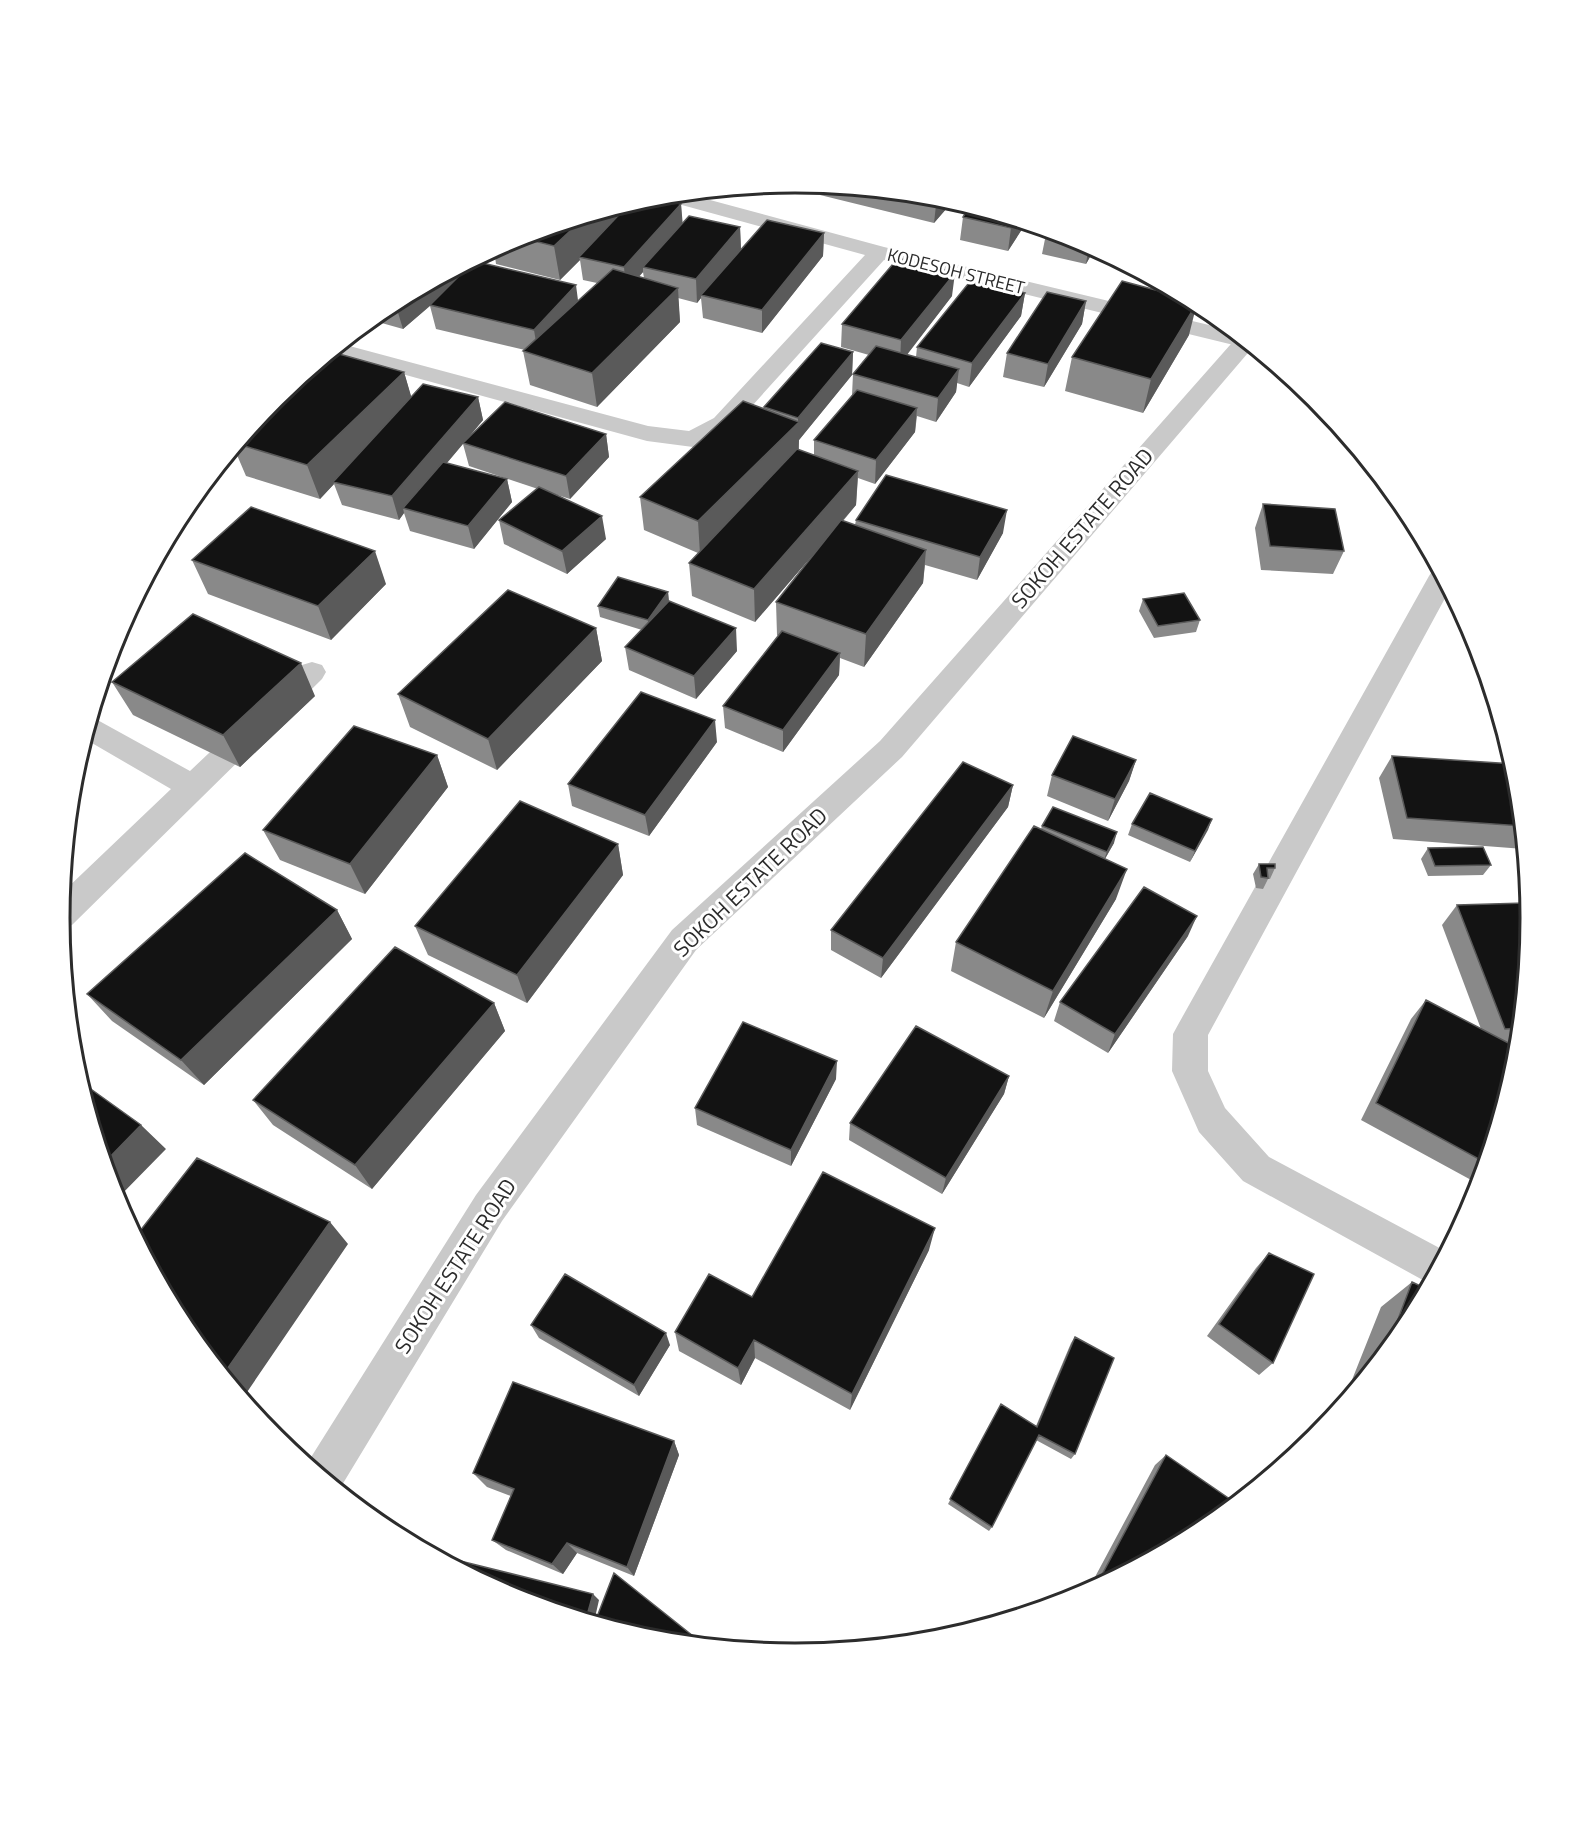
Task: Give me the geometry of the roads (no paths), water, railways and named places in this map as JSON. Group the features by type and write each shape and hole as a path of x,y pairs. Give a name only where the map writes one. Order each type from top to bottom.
{"street":[{"name":"KODESOH STREET","path":"690,201 879,252 1228,337"},
{"path":"344,351 646,433 693,439 723,423 879,252"},
{"name":"SOKOH ESTATE ROAD","path":"327,1471 489,1208 684,940 891,749 1241,346"},
{"path":"1432,1265 1256,1169 1212,1120 1190,1071 1190,1052 1191,1034 1439,584"},
{"path":"71,905 312,672"},
{"path":"95,730 192,786"}]}
